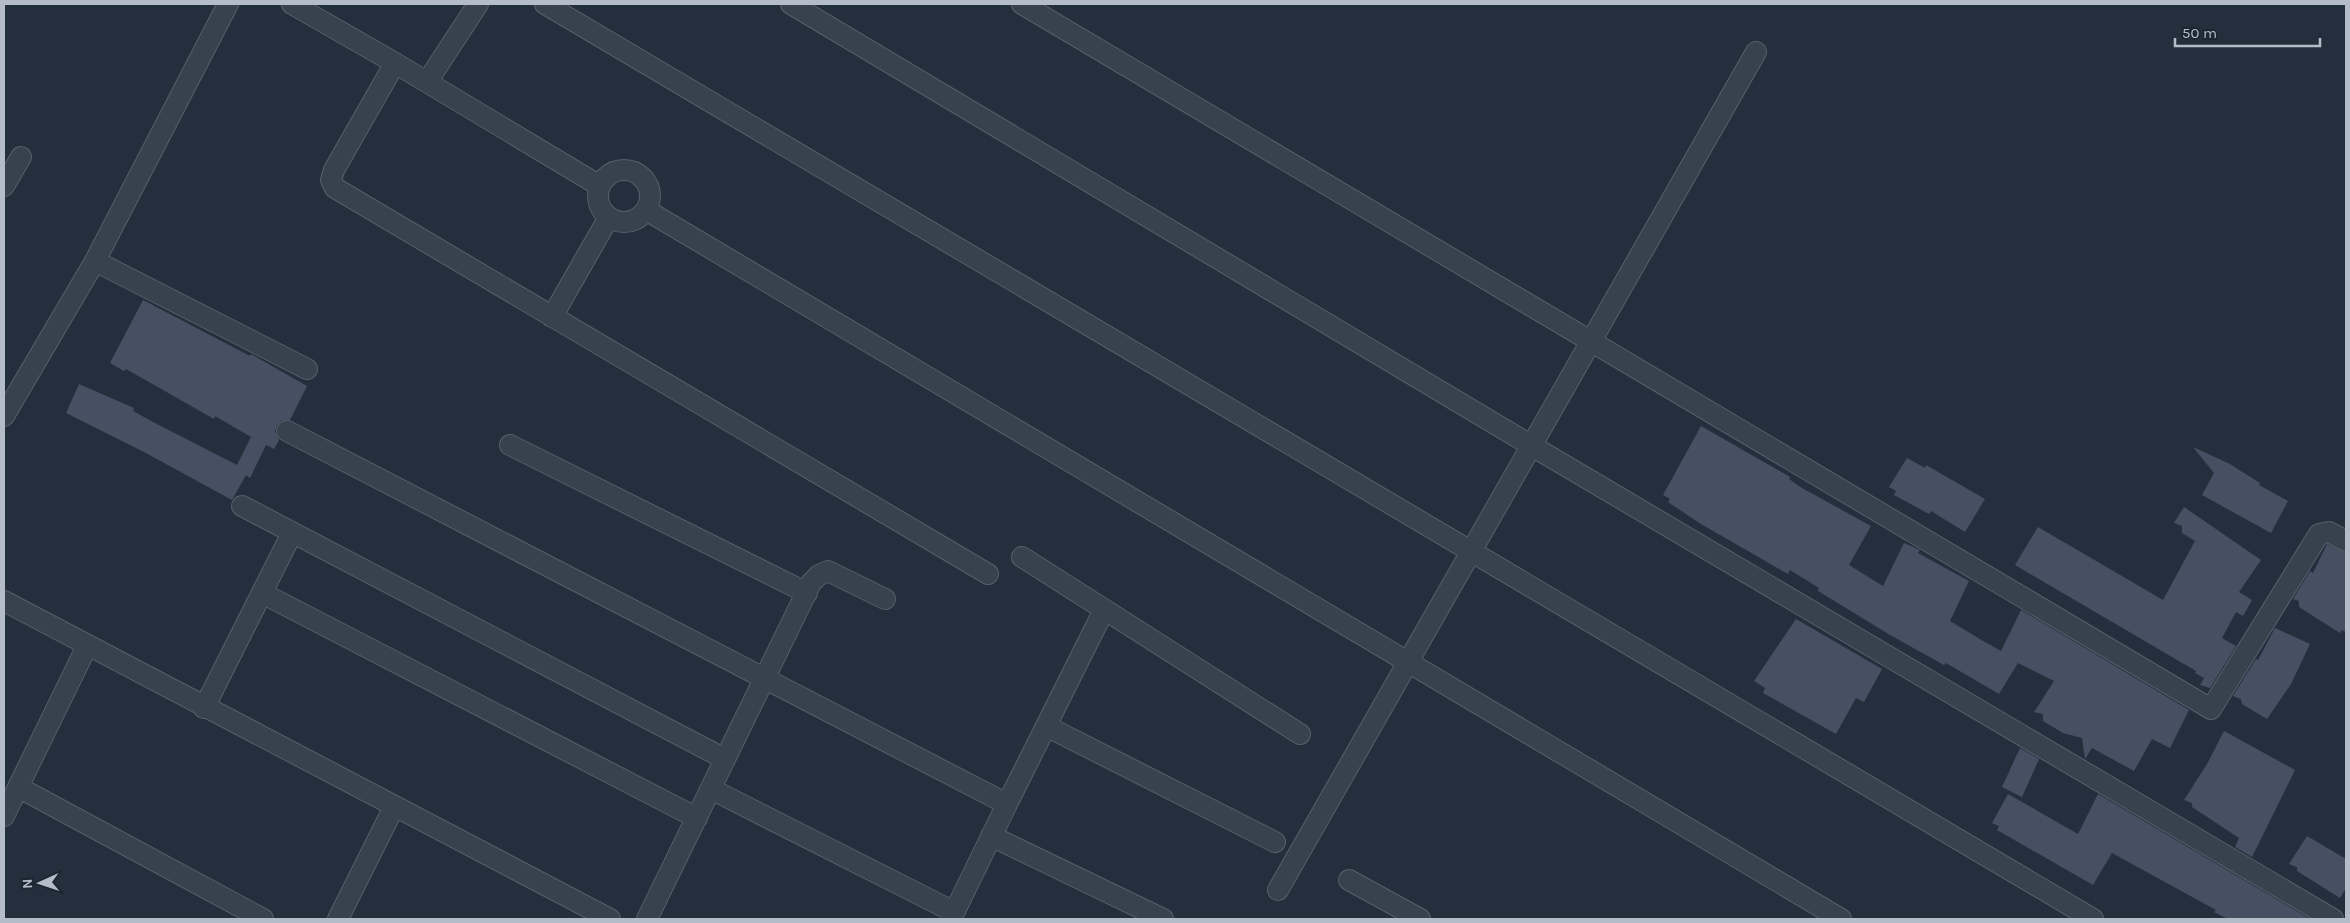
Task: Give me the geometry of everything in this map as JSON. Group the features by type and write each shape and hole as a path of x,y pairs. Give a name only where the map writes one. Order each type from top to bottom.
{"street":[{"path":"4,416 95,261 228,4"},
{"path":"292,4 395,63 600,186"},
{"path":"427,82 478,4"},
{"path":"545,4 2093,919"},
{"path":"791,4 1532,446 2333,919"},
{"path":"1022,4 2211,709 2319,534 2329,532 2346,541"},
{"path":"1278,890 1406,662 1532,446 1756,52"},
{"path":"395,63 334,170 331,180 335,188 988,574"},
{"path":"4,186 21,157"},
{"path":"620,170 637,173 644,178 649,186 650,195 646,210 633,220 617,221 609,217 600,204 598,195 600,186 612,173 620,170"},
{"path":"646,210 1841,919"},
{"path":"552,317 609,217"},
{"path":"95,261 307,369"},
{"path":"287,431 1007,804"},
{"path":"510,444 807,593"},
{"path":"242,506 726,759"},
{"path":"204,708 292,533"},
{"path":"1022,557 1300,734"},
{"path":"647,919 765,677 807,593 819,574 828,571 885,599"},
{"path":"262,593 697,818"},
{"path":"4,601 204,708 610,919"},
{"path":"711,789 952,916 1104,610"},
{"path":"4,816 87,646"},
{"path":"1046,726 1275,842"},
{"path":"18,787 263,919"},
{"path":"338,919 394,807"},
{"path":"991,836 1163,919"},
{"path":"1349,880 1420,919"}],"building":[{"path":"143,300 250,356 251,354 307,386 290,420 281,421 277,425 275,432 279,440 274,449 266,445 250,478 246,475 232,500 144,452 66,413 79,384 134,408 133,411 237,465 251,437 215,416 214,419 126,369 124,371 110,363"},
{"path":"1701,426 1790,477 1789,479 1802,488 1871,526 1849,565 1883,586 1904,543 1920,550 1918,553 1969,581 1950,621 1983,641 2001,651 2021,610 2189,710 2170,748 2152,739 2134,771 2092,748 2085,759 2082,738 2063,733 2043,721 2043,714 2034,712 2054,681 2018,663 1999,694 1946,663 1944,665 1890,635 1818,591 1819,588 1790,570 1788,574 1701,524 1668,502 1670,499 1663,495"},
{"path":"2193,447 2230,464 2260,483 2259,485 2288,501 2271,533 2202,495 2214,473"},
{"path":"1907,458 1925,468 1926,465 1985,499 1965,532 1931,511 1929,514 1894,495 1896,491 1889,487"},
{"path":"2184,507 2261,560 2239,592 2252,600 2243,616 2236,612 2222,638 2236,646 2210,688 2200,685 2204,678 2195,673 2196,671 2015,565 2038,527 2163,600 2195,541 2182,533 2182,526 2174,523"},
{"path":"2327,544 2346,553 2346,632 2342,630 2340,633 2299,607 2299,601 2293,599 2310,571 2313,573"},
{"path":"1796,619 1882,669 1864,702 1856,698 1836,734 1763,693 1765,688 1754,681"},
{"path":"2275,628 2310,644 2291,684 2267,719 2242,704 2241,699 2233,696 2256,659 2258,660"},
{"path":"2224,731 2295,770 2252,857 2235,847 2239,838 2192,807 2192,803 2184,800 2207,764"},
{"path":"2020,748 2039,759 2022,797 2002,787"},
{"path":"2008,794 2078,834 2098,794 2310,919 2228,919 2214,912 2216,910 2112,853 2093,885 1997,830 1999,826 1992,823"},
{"path":"2307,836 2346,859 2346,888 2340,898 2297,871 2297,867 2289,864"}]}
